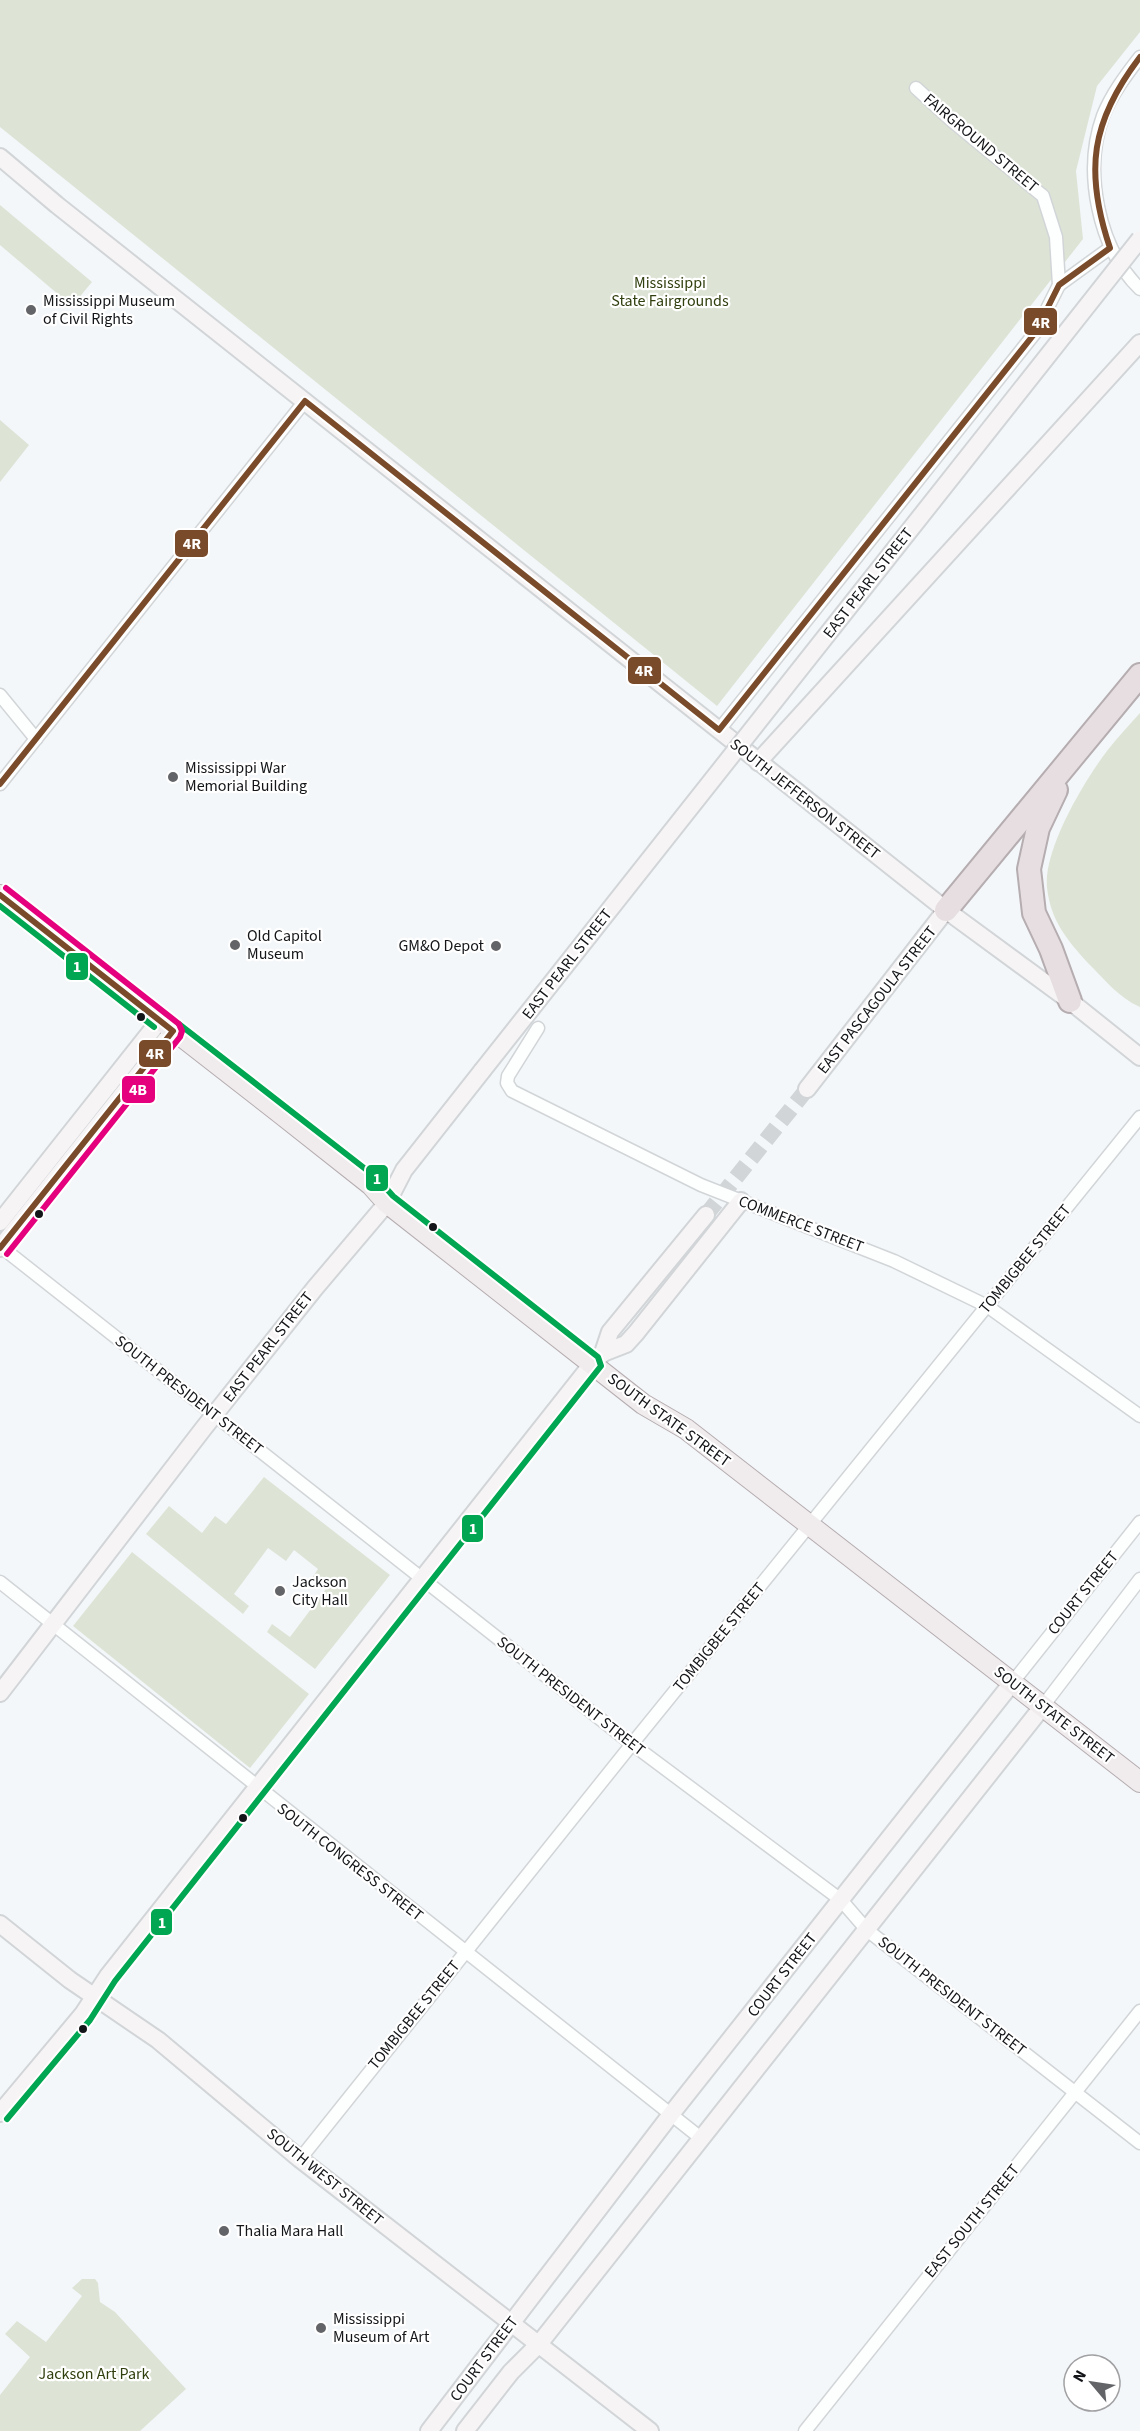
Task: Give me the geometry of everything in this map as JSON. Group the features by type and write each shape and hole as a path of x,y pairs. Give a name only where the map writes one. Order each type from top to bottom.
{"highway":[{"path":"946,910 1140,675"},
{"path":"1070,1001 1034,913 1029,869 1038,828 1075,754"}],"main road":[{"name":"SOUTH STATE STREET","path":"0,895 370,1185 387,1203 598,1359 643,1404 686,1429 1140,1782"}],"street":[{"path":"1140,57 1114,93 1103,117 1095,172 1102,225 1110,248 1140,289"},
{"name":"FAIRGROUND STREET","path":"916,88 1043,196 1056,237 1059,285"},
{"name":"SOUTH JEFFERSON STREET","path":"0,157 758,762 946,910 1070,1001 1140,1057"},
{"name":"EAST PEARL STREET","path":"0,1693 214,1415 309,1295 387,1203 404,1170 1140,239"},
{"path":"719,730 1035,333 1059,285 1110,248"},
{"path":"758,762 1140,343"},
{"path":"0,784 305,401"},
{"path":"0,695 36,740"},
{"name":"EAST PASCAGOULA STREET","path":"807,1089 946,910"},
{"path":"0,1222 167,1025"},
{"path":"0,1247 167,1025"},
{"name":"COMMERCE STREET","path":"538,1028 508,1076 507,1083 512,1091 701,1185 894,1261 987,1306 1140,1416"},
{"name":"TOMBIGBEE STREET","path":"300,2158 1140,1117"},
{"path":"598,1359 626,1344 636,1333 741,1201"},
{"path":"0,2113 83,2014 108,1976 423,1578 478,1505 598,1359 610,1332 706,1215"},
{"name":"SOUTH PRESIDENT STREET","path":"0,1247 632,1744 841,1900 867,1930 1140,2144"},
{"name":"COURT STREET","path":"429,2431 672,2113 1140,1522"},
{"name":"COURT STREET","path":"465,2431 511,2372 539,2344 702,2139 1043,1706 1140,1579"},
{"name":"SOUTH CONGRESS STREET","path":"0,1582 702,2139"},
{"name":"SOUTH WEST STREET","path":"0,1924 70,1980 158,2040 300,2158 650,2431"},
{"name":"EAST SOUTH STREET","path":"805,2431 1140,2011"}],"green space":[{"name":"Mississippi State Fairgrounds","path":"0,0 1140,0 1140,32 1097,86 1076,171 1083,239 717,706 0,127"},
{"path":"0,205 92,282 72,306 0,245"},
{"path":"0,420 29,445 0,482"},
{"path":"1140,713 1140,1007 1125,999 1112,988 1073,946 1061,929 1049,900 1047,872 1058,836 1087,780 1107,751"},
{"path":"264,1477 390,1575 315,1669 267,1632 272,1624 290,1637 326,1589 312,1578 318,1569 294,1550 286,1561 268,1548 234,1594 249,1606 243,1614 146,1534 169,1506 202,1533 215,1516 226,1524"},
{"path":"132,1552 309,1694 250,1768 73,1626"},
{"name":"Jackson Art Park","path":"82,2279 95,2279 98,2283 100,2302 115,2312 186,2389 140,2431 0,2431 0,2395 30,2357 5,2334 17,2321 46,2342 82,2296 72,2288"}],"tunnel":[{"path":"706,1215 807,1089"}],"transit line":[{"name":"4R","path":"0,784 305,401 719,730 1035,333 1059,285 1110,248 1097,195 1095,171 1097,148 1102,125 1111,103 1140,57"},
{"name":"4B","path":"6,888 179,1024 182,1031 180,1037 7,1254"},
{"name":"4R","path":"0,895 173,1031 0,1248"},
{"name":"1","path":"0,906 154,1027"},
{"name":"1","path":"7,2119 90,2020 115,1981 601,1366 598,1357 393,1196 377,1178 179,1024"}],"place":[{"name":"Mississippi Museum of Civil Rights","path":"31,310"},
{"name":"Mississippi War Memorial Building","path":"173,777"},
{"name":"Old Capitol Museum","path":"235,945"},
{"name":"GM&O Depot","path":"496,946"},
{"name":"Jackson City Hall","path":"280,1591"},
{"name":"Thalia Mara Hall","path":"224,2231"},
{"name":"Mississippi Museum of Art","path":"321,2328"}]}
